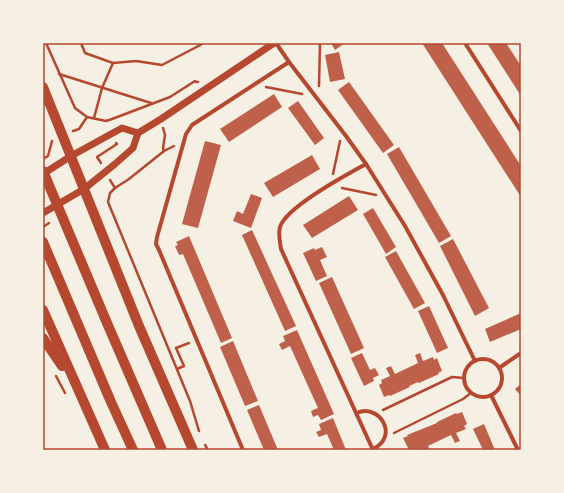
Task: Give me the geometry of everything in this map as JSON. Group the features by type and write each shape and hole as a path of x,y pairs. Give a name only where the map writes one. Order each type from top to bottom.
{"highway":[{"path":"43,87 154,360 193,450"},
{"path":"43,172 162,450"},
{"path":"43,242 133,450"},
{"path":"43,310 105,450"},
{"path":"43,338 75,384"}],"street":[{"path":"44,212 84,189 133,148 138,133 161,120 275,43 366,164 405,226 443,295 475,361"},
{"path":"465,43 521,131"},
{"path":"243,450 156,244 186,134 192,125 289,62"},
{"path":"43,172 57,166 71,156 122,128 138,133"},
{"path":"357,413 362,410 376,414 383,420 386,428 386,435 383,442 379,446 373,449 281,249 279,237 280,228 285,217 293,209 366,164"},
{"path":"499,368 521,354"},
{"path":"486,359 491,361 499,368 501,372 502,381 498,389 491,395 484,397 478,396 471,392 465,384 465,371 469,365 475,361 486,359"},
{"path":"491,395 518,450"}],"path":[{"path":"46,43 75,108 87,117 106,121 174,95 195,81"},
{"path":"81,43 86,53 113,62 136,61 162,65 204,43"},
{"path":"318,87 320,43"},
{"path":"94,118 102,88 113,62"},
{"path":"59,74 151,104"},
{"path":"260,81 265,87 306,95"},
{"path":"78,129 87,117"},
{"path":"161,120 165,135 164,151 129,179 115,188 110,193 108,202 190,401 200,433"},
{"path":"333,174 340,140"},
{"path":"100,162 97,156 117,144 115,141"},
{"path":"43,159 48,156 50,149"},
{"path":"111,180 115,188"},
{"path":"341,188 376,196"},
{"path":"177,369 184,366 176,348 191,342"},
{"path":"54,373 68,398"},
{"path":"376,414 387,407 452,377 464,378"},
{"path":"386,435 391,435 397,430 463,399 471,392"},
{"path":"202,439 208,450"}],"building":[{"path":"331,43 345,43 335,50"},
{"path":"422,43 442,43 521,166 521,197"},
{"path":"487,43 506,43 521,66 521,96"},
{"path":"339,52 345,79 330,82 325,55"},
{"path":"349,82 394,145 383,153 338,90"},
{"path":"274,94 282,107 229,142 220,129"},
{"path":"298,101 324,138 315,145 288,108"},
{"path":"205,141 221,145 198,228 182,224"},
{"path":"399,147 451,236 439,243 387,154"},
{"path":"312,155 320,169 273,197 264,183"},
{"path":"251,194 262,198 251,228 233,221 237,211 243,214"},
{"path":"349,196 358,210 312,238 303,225"},
{"path":"373,208 396,247 386,254 363,214"},
{"path":"252,230 296,326 285,331 242,235"},
{"path":"189,236 232,338 221,343 183,254 179,255 175,246 178,245 176,242"},
{"path":"453,239 489,308 475,316 440,246"},
{"path":"322,247 327,257 320,260 327,276 316,281 303,253 314,248 315,250"},
{"path":"396,251 425,303 414,309 385,257"},
{"path":"332,277 364,348 351,354 319,283"},
{"path":"429,306 448,348 437,353 418,311"},
{"path":"521,313 521,329 490,342 485,329"},
{"path":"297,330 334,414 321,420 318,415 313,417 311,411 318,408 290,346 282,350 279,344 285,341 283,336"},
{"path":"233,341 258,401 245,406 220,347"},
{"path":"362,353 370,370 375,368 379,375 373,378 374,381 364,386 351,358"},
{"path":"420,353 423,361 433,357 434,360 437,358 442,371 438,373 439,374 409,386 410,387 390,396 384,397 379,385 382,383 381,380 390,376 386,368 391,366 395,374 418,363 415,355"},
{"path":"521,384 521,396 515,389"},
{"path":"259,405 278,450 264,450 247,410"},
{"path":"462,412 467,424 464,426 466,429 456,433 460,441 455,443 451,435 428,446 430,450 423,450 423,448 419,450 409,450 403,438 408,436 407,435 437,423 456,413"},
{"path":"333,418 346,450 334,450 327,434 319,437 316,432 321,430 319,424"},
{"path":"484,424 495,450 483,450 473,429"}]}
